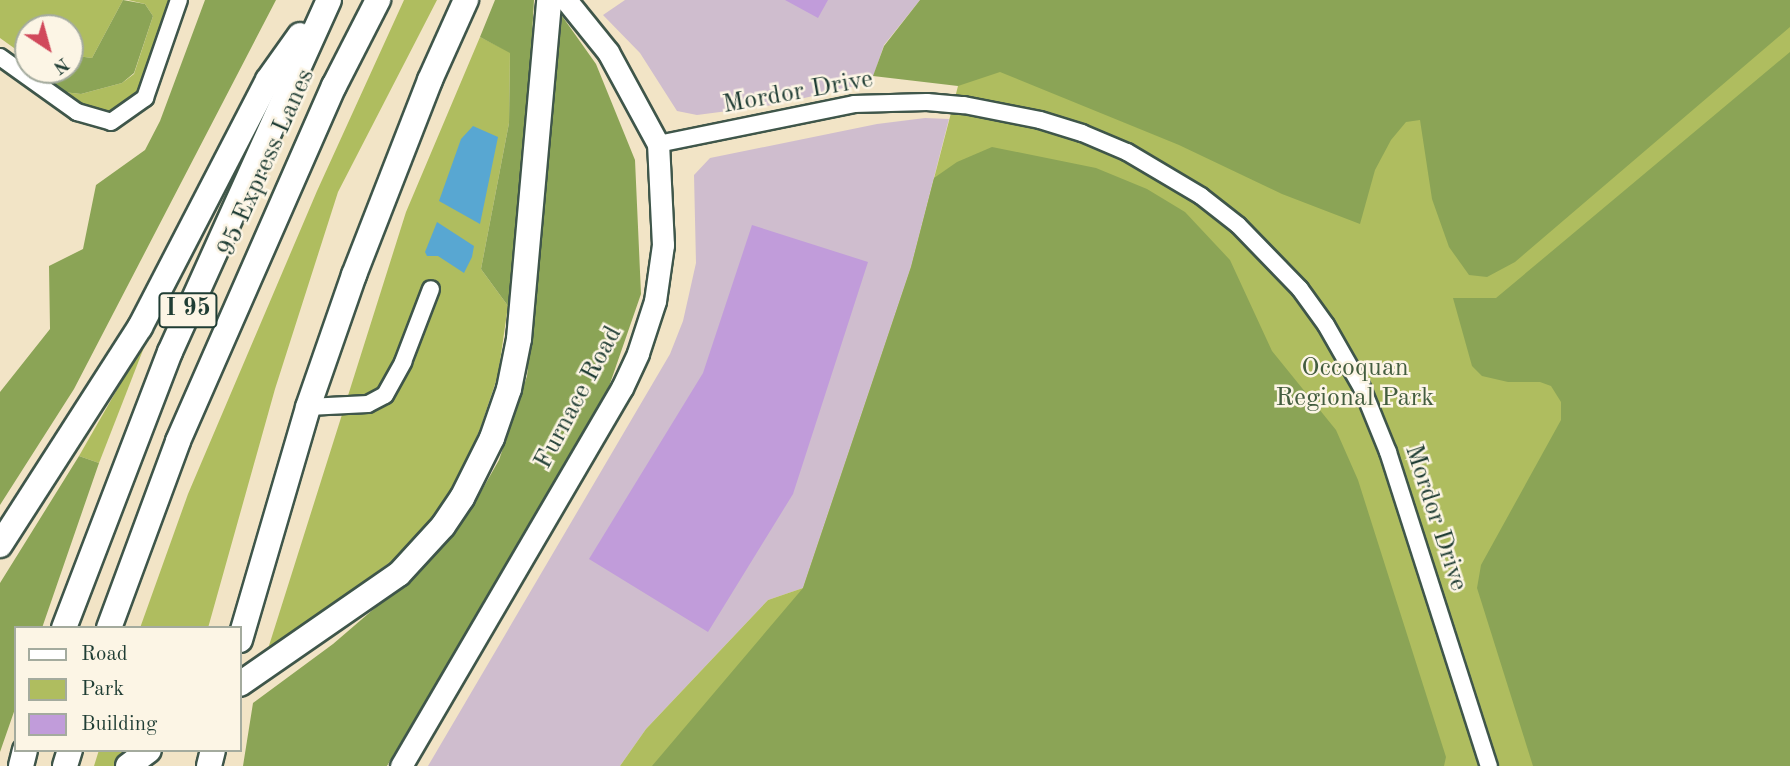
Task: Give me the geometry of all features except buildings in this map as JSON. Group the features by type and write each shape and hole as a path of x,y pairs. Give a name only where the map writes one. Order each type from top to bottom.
{"highway":[{"path":"0,545 140,327 268,80 327,0"},
{"name":"I 95","path":"65,626 175,340 327,0"},
{"name":"95 Express Lanes","path":"110,626 178,441 334,86 378,0"},
{"path":"242,633 308,407 382,200 466,0"},
{"path":"242,682 286,649 399,574 421,552 462,498 492,438 509,389 519,340 549,0"},
{"path":"128,766 146,752"}],"main road":[{"name":"Furnace Road","path":"401,766 602,423 638,353 655,301 661,259 662,187 658,144 608,52 566,0"}],"street":[{"path":"0,57 77,112 111,122 145,98 178,0"},
{"name":"Mordor Drive","path":"658,144 854,104 927,102 964,105 1027,117 1082,133 1127,152 1201,197 1238,225 1300,289 1326,325 1362,388 1388,452 1489,766"},
{"path":"308,407 368,404 385,395 407,354 431,289"}],"shaded area":[{"path":"625,0 920,0 884,45 871,83 773,105 697,115 677,111 640,53 603,15"},
{"path":"925,118 949,119 911,267 803,588 768,600 646,729 620,766 428,766 670,354 683,321 696,263 694,175 710,158 877,124"}],"green space":[{"path":"0,0 123,0 92,58 84,57 84,14 14,14 14,48 0,38"},
{"path":"123,0 145,4 153,16 134,73 122,83 81,94 63,92 54,84 84,84 84,57 92,58"},
{"path":"128,0 173,0 145,79 136,95 110,114 89,108 63,92 81,94 122,83 134,74 153,16 145,4"},
{"path":"205,0 276,0 74,389 0,505 0,392 50,329 49,266 83,249 96,185 145,150 160,121"},
{"path":"404,0 437,0 338,192 275,389 209,626 141,626 188,494 317,191"},
{"path":"495,0 534,0 527,125 508,306 481,269 509,123 510,53 480,37"},
{"path":"920,0 1790,0 1790,27 1515,262 1487,277 1469,275 1449,247 1432,199 1420,120 1406,122 1391,140 1375,170 1360,224 1282,194 1179,145 1000,72 958,86 873,76 884,46"},
{"name":"Occoquan Regional Park","path":"987,0 1790,0 1790,766 620,766 646,729 768,600 803,588 911,267 958,86"},
{"path":"562,16 596,64 635,160 641,294 605,398 387,766 243,766 253,703 333,644 425,565 470,511 499,460 527,376"},
{"path":"480,37 510,52 509,123 481,269 508,306 498,375 480,429 457,484 408,549 267,652 406,212"},
{"path":"1790,52 1790,766 1533,766 1477,588 1481,565 1561,420 1561,402 1551,386 1540,382 1508,382 1482,376 1472,366 1453,298 1496,298"},
{"path":"992,147 1096,168 1147,189 1185,212 1230,260 1272,351 1336,430 1358,480 1446,757 1444,766 652,766 803,588 911,267 934,178 957,162"},
{"path":"150,332 99,463 79,456"},
{"path":"79,456 99,463 43,626 14,626 14,712 0,752 0,583"},
{"path":"98,752 132,752 115,766 94,766"}],"water":[{"path":"473,126 498,137 480,224 439,201 461,139"},
{"path":"437,222 474,246 464,273 438,256 427,256 425,252"}]}
